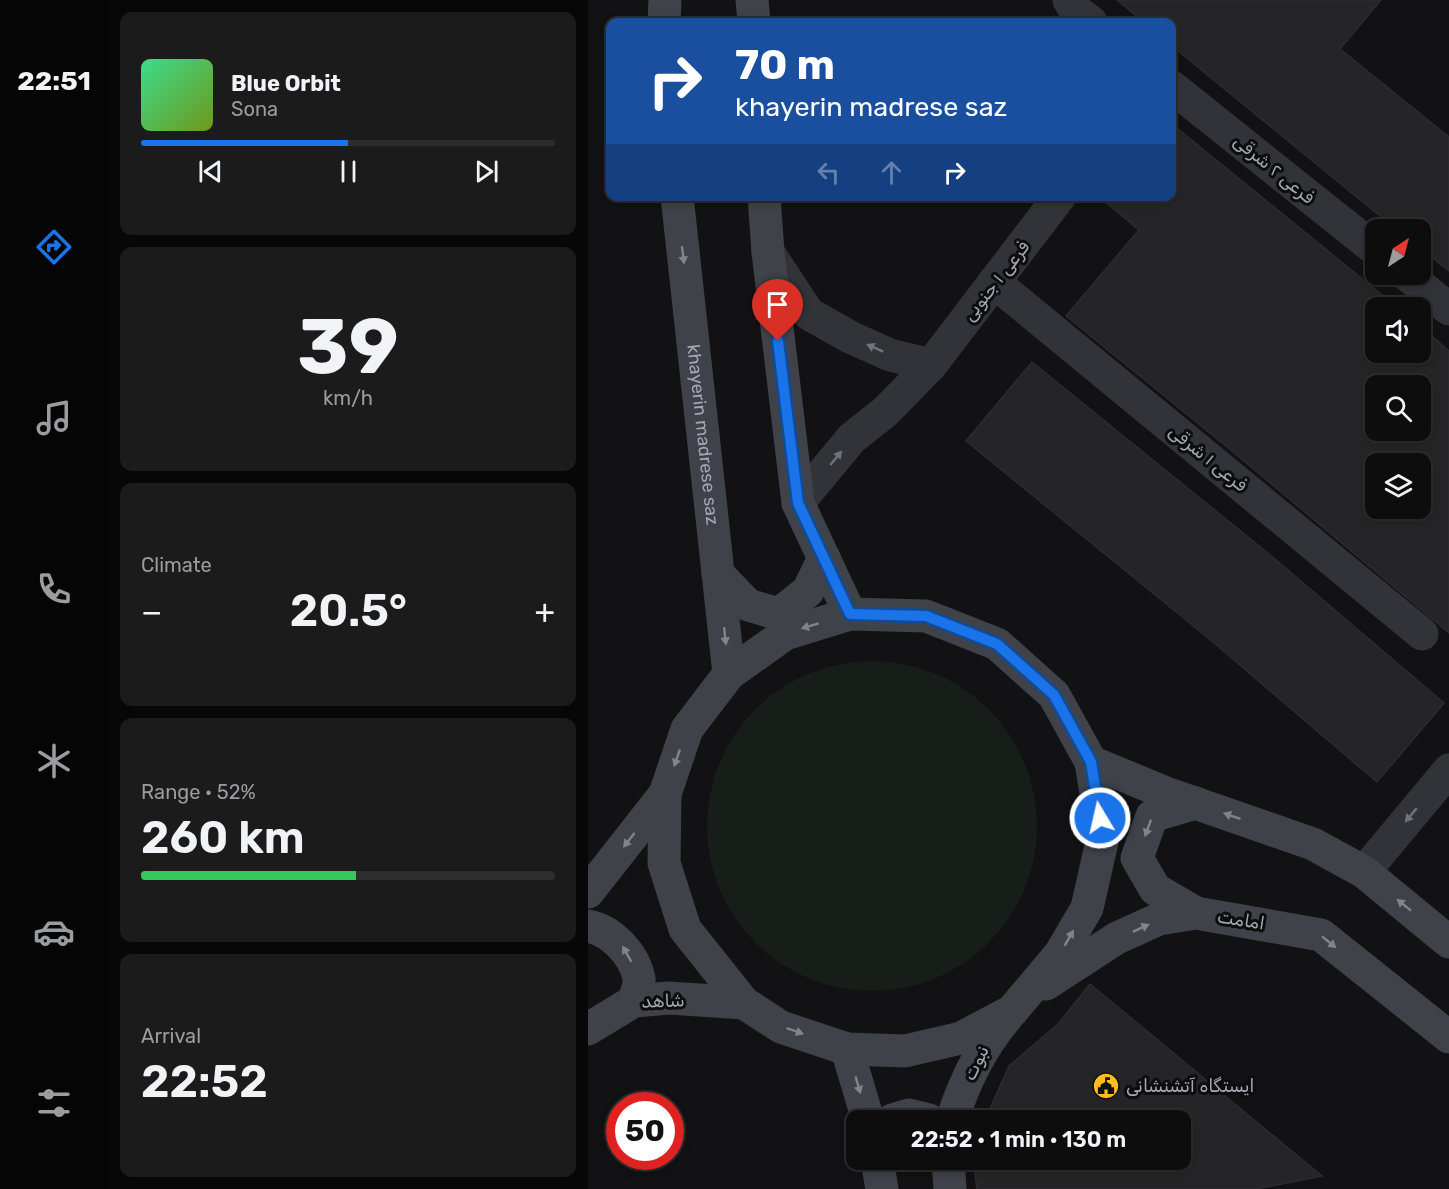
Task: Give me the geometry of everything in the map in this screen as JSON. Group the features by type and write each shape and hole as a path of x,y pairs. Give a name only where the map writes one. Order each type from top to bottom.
{"main road":[{"path":"664,18 665,0"},
{"path":"752,0 753,18"},
{"name":"khayerin madrese saz","path":"678,201 729,674"},
{"path":"764,201 768,252 798,503 850,614"},
{"path":"718,574 748,605 779,614 808,591 824,558"},
{"path":"850,614 926,616 997,644 1054,695 1091,762 1103,837 1087,908 1060,954 1016,1007 961,1038 905,1050 847,1049 781,1027 744,1003 685,929 664,863 665,794 687,729 729,674 785,634 850,614"},
{"path":"1091,762 1196,803 1313,844 1364,873 1445,931"},
{"path":"588,892 665,794"},
{"path":"1196,803 1152,816 1137,858 1155,889 1196,913"},
{"name":"امامت","path":"1016,1007 1117,938 1159,919 1196,913 1321,935 1449,1037"},
{"path":"588,926 600,928 623,947 639,978 634,1001"},
{"name":"شاهد","path":"588,1029 634,1001 669,998 744,1003"},
{"name":"نبوت","path":"955,1110 959,1097 988,1038 1016,1007"},
{"path":"847,1049 865,1110"},
{"path":"879,1170 882,1189"},
{"path":"949,1170 950,1189"}],"street":[{"path":"1069,0 1075,10 1086,18"},
{"name":"فرعی ۲ شرقی","path":"1176,90 1365,241"},
{"name":"فرعی ۱ جنوبی","path":"798,503 852,438 885,412 931,365 1056,201"},
{"path":"768,252 809,314 850,337 890,355 931,365"},
{"name":"فرعی ۱ شرقی","path":"994,282 1422,634"},
{"path":"1420,285 1449,309"},
{"path":"1364,873 1449,770"}],"shaded area":[{"path":"872,661 904,665 935,674 963,689 988,710 1009,735 1024,763 1033,794 1037,826 1033,858 1024,889 1009,917 988,942 963,963 935,978 904,987 872,991 840,987 809,978 781,963 756,942 735,917 720,889 711,858 707,826 711,794 720,763 735,735 756,710 781,689 809,674 840,665"}],"building":[{"path":"1117,0 1381,0 1340,49 1449,137 1449,271 1431,257 1431,219 1384,219 1176,49 1176,18 1139,18"},
{"path":"1176,127 1365,281 1365,285 1370,285 1384,297 1365,297 1365,363 1431,363 1431,335 1449,351 1449,633 1238,456 1066,316 1139,230 1104,201 1176,201"},
{"path":"1032,362 1275,559 1444,703 1377,782 1207,637 966,441"},
{"name":"ایستگاه آتشنشانی","path":"1090,984 1322,1176 1256,1189 977,1189 974,1170 1191,1170 1191,1110 989,1110 1009,1066 1058,1024"}],"place":[{"name":"ایستگاه آتشنشانی","path":"1106,1086"}],"route":[{"path":"778,341 798,503 850,614 926,616 997,644 1054,695 1091,762 1100,818"}]}
